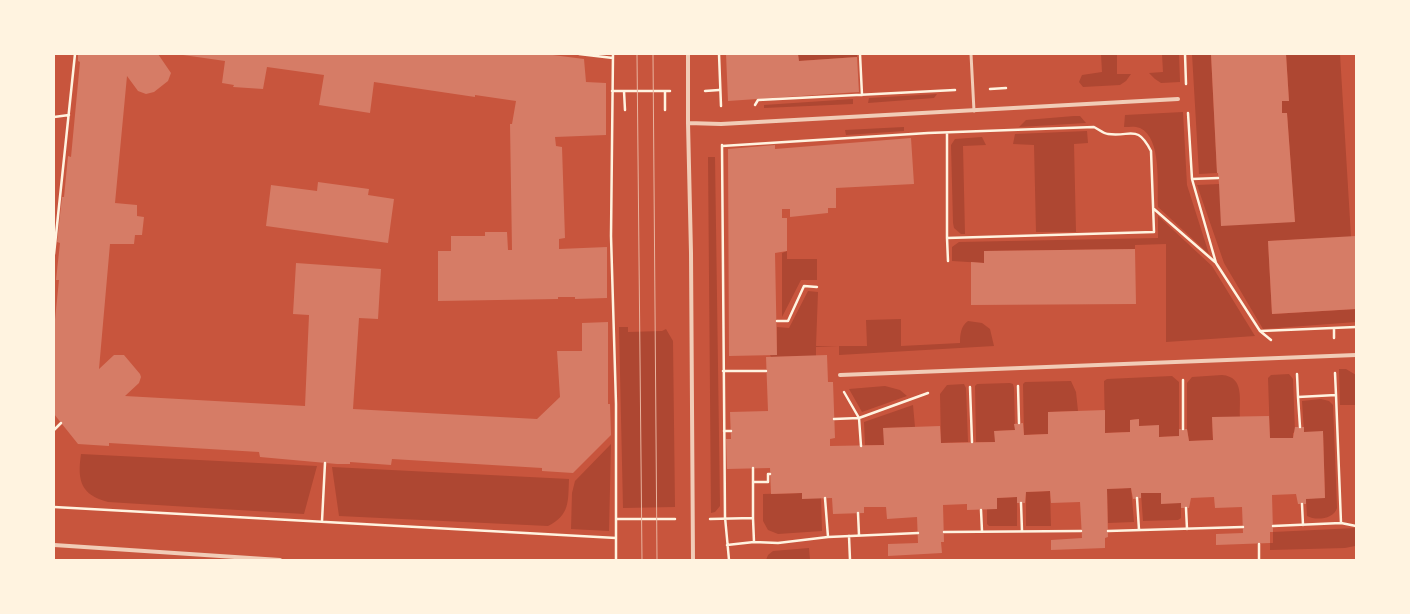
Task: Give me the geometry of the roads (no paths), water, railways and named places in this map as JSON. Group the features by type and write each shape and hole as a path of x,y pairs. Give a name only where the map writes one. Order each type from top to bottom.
{"street":[{"path":"688,54 693,560"},
{"path":"688,123 721,124 1178,99"},
{"path":"840,375 1356,356"},
{"path":"54,545 280,560"}],"lane":[{"path":"971,54 974,111"}],"tram line":[{"path":"637,54 642,560"},
{"path":"653,54 657,560"}]}
